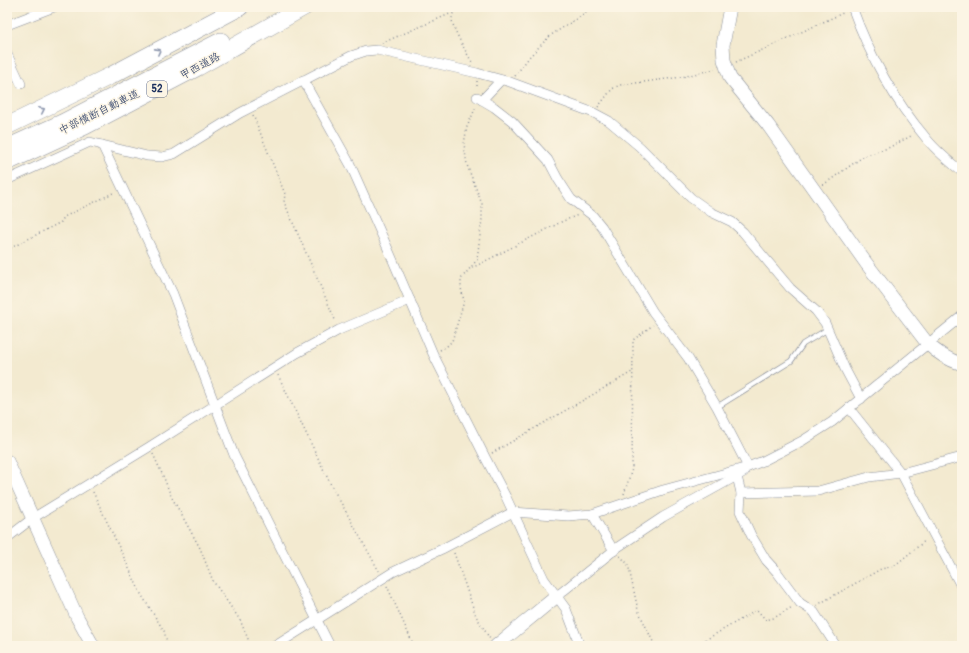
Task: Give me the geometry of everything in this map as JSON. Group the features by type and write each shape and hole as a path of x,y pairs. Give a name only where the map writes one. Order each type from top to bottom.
{"highway":[{"path":"7,126 110,76 240,7"},
{"name":"中部横断自動車道","path":"7,148 139,85 220,42 281,7"},
{"name":"中部横断自動車道","path":"7,156 65,129 223,48 294,7"},
{"name":"甲西道路","path":"7,162 85,126 198,68 304,7"}],"street":[{"path":"7,25 54,7"},
{"path":"730,7 723,45 724,60 730,78 768,125 866,263 927,343 935,351 946,358 962,364"},
{"path":"852,7 872,56 884,78 920,131 962,172"},
{"path":"7,180 90,142 147,156 162,157 174,154 250,108 351,56 366,51 377,50 477,73 506,81 594,113 609,121 640,147 691,198 711,212 732,222 743,232 790,288 816,311 828,329 845,369 861,399"},
{"path":"7,54 21,84"},
{"path":"303,80 350,164 433,354 514,512 544,579 566,609 580,646"},
{"path":"506,81 479,99 512,121 548,160 571,199 593,216 602,227 660,320 688,358 717,407 748,467"},
{"path":"102,145 124,188 173,294 234,455 330,646"},
{"path":"7,538 33,518 215,406 297,353 339,330 410,300"},
{"path":"275,646 393,572 514,512 568,516 592,514 663,490 737,473 763,461 802,441 832,422 962,316"},
{"path":"849,408 901,473 962,588"},
{"path":"741,492 818,492 869,477 901,473 962,457"},
{"path":"7,461 77,617 93,646"},
{"path":"493,643 557,596 614,551 664,516 737,473 763,461"},
{"path":"737,473 741,492 740,511 751,535 766,560 800,603 814,612 836,646"},
{"path":"592,514 614,551"}],"lane":[{"path":"717,407 790,361 803,344 828,329"}],"path":[{"path":"433,354 447,346 452,341 464,301 461,288 461,279 471,269 477,260 482,219 482,204 467,165 464,144 467,127 479,99 477,73 451,19 453,13 458,7"},
{"path":"506,81 551,35 592,7"},
{"path":"366,51 401,34 417,29 453,13"},
{"path":"250,108 285,194 284,202 339,330"},
{"path":"815,190 864,156 888,148 920,131"},
{"path":"7,250 62,222 64,217 124,188"},
{"path":"471,269 561,222 586,212"},
{"path":"622,503 632,469 633,340 660,320"},
{"path":"274,368 331,485 383,578 414,646"},
{"path":"485,457 633,372"},
{"path":"149,447 171,496 200,548 213,581 240,620 251,646"},
{"path":"89,484 141,594 164,631 168,646"},
{"path":"811,610 815,606 881,570 894,566 933,534"},
{"path":"451,544 476,616 493,643"},
{"path":"614,551 628,564 638,610 655,646"},
{"path":"696,646 757,610 766,620 774,618 800,603"}]}
